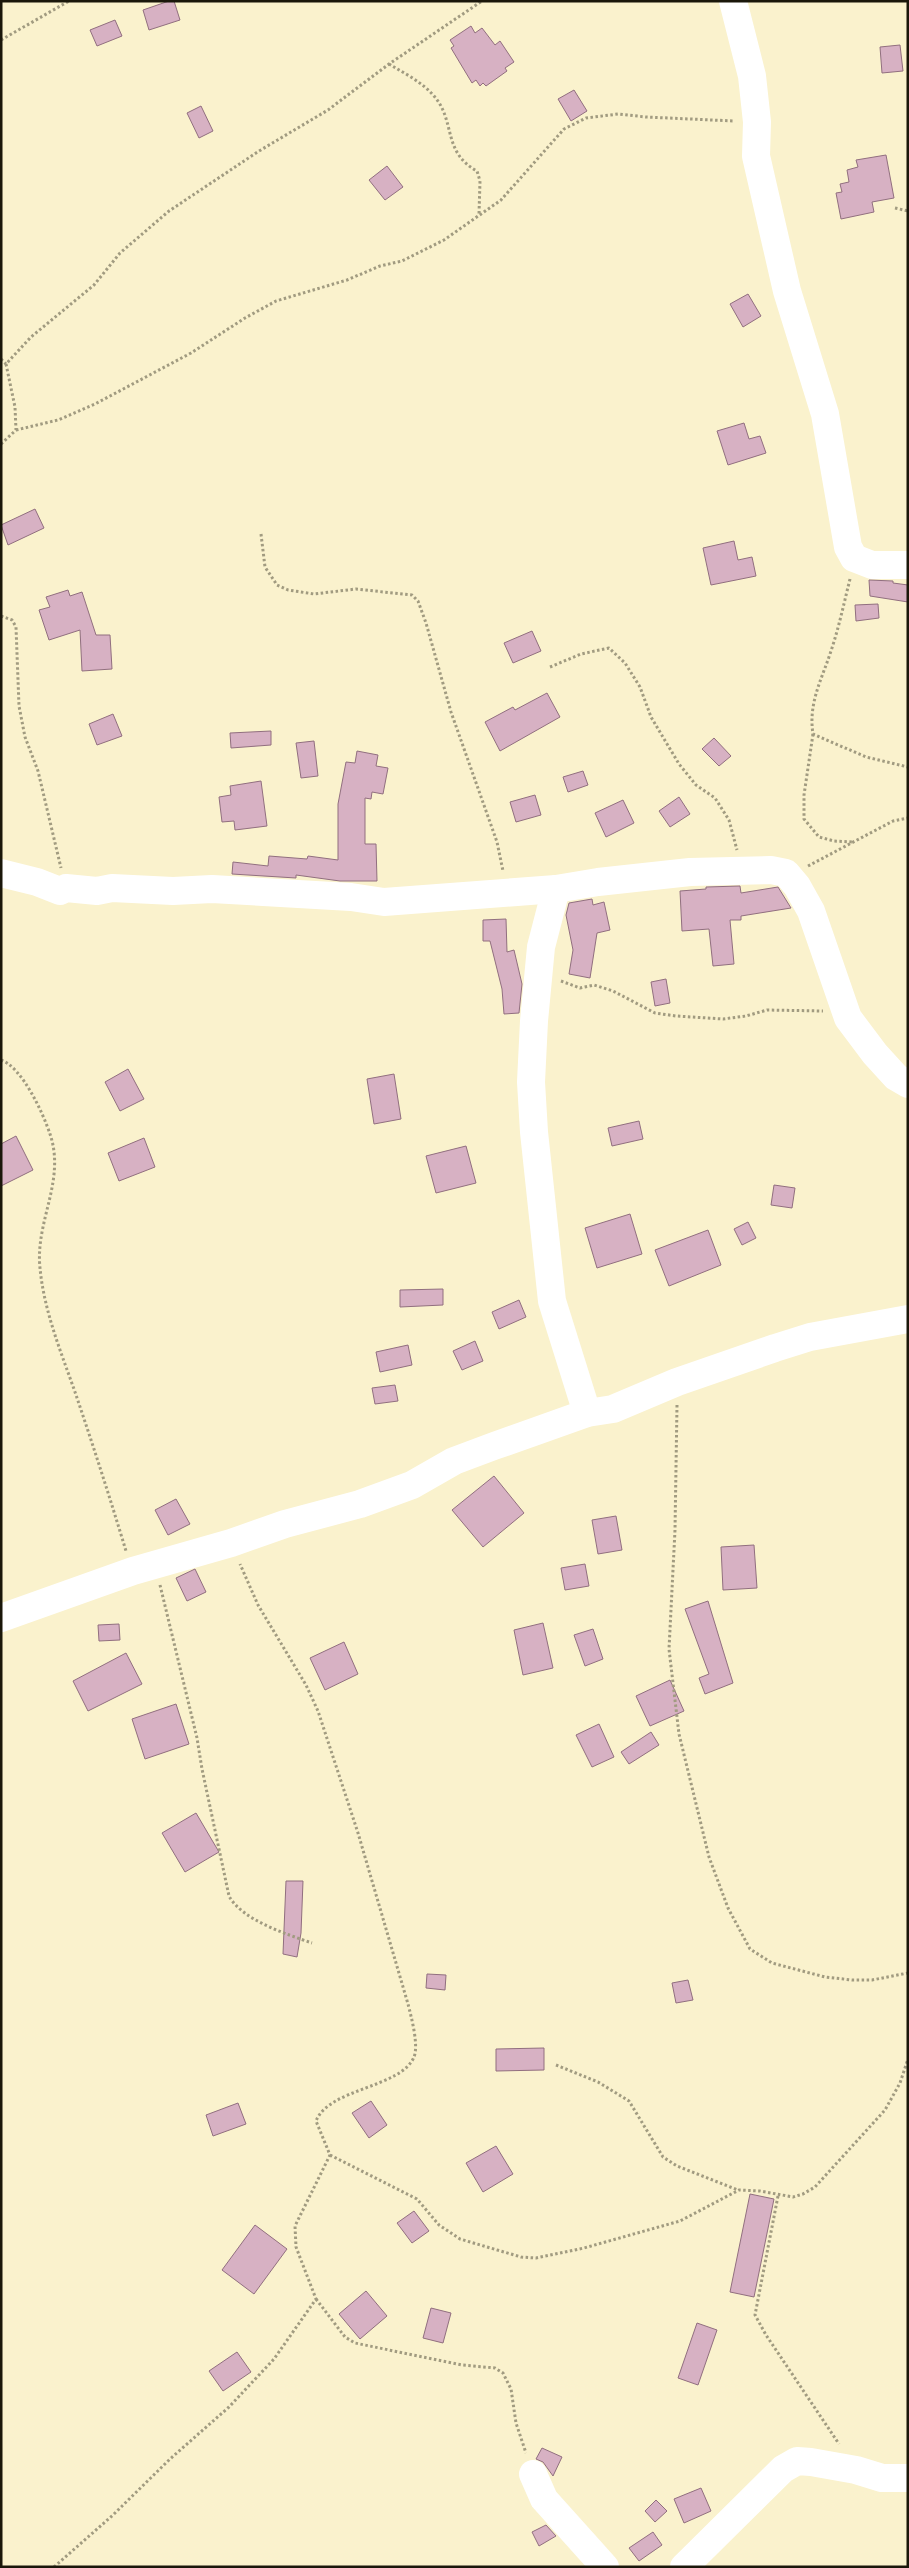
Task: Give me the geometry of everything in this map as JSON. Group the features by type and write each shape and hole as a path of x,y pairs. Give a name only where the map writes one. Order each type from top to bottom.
{"street":[{"path":"733,1 752,76 757,122 756,156 787,291 825,414 840,493 842,527 848,547 854,558 872,565 908,565"},
{"path":"1,874 37,882 60,891 66,888 97,890 112,888 278,892 384,902 436,900 690,872 771,870 789,875 811,912 848,1018 875,1054 896,1077 908,1084"},
{"path":"556,888 546,924 539,973 531,1082 552,1302 587,1413"},
{"path":"1,1618 144,1568 231,1543 285,1524 360,1504 412,1485 454,1461 587,1413 613,1409 677,1382 810,1337 908,1318"},
{"path":"684,2567 782,2469 797,2461 856,2470 882,2478 908,2478"},
{"path":"533,2474 544,2499 605,2567"}],"path":[{"path":"2,40 69,1"},
{"path":"6,364 31,337 80,298 120,253 169,211 259,151 328,110 389,64 482,1"},
{"path":"389,64 420,83 434,96 443,111 451,142 464,164 477,171 480,181 479,214"},
{"path":"1,444 16,430 58,420 95,404 191,353 245,318 276,301 347,280 380,266 402,261 444,240 501,200 564,129 586,118 618,114 646,118 757,122"},
{"path":"895,208 908,211"},
{"path":"1,359 6,364 15,407 16,430"},
{"path":"261,534 265,567 277,585 288,590 314,594 356,589 412,595 418,601 451,712 497,842 508,891"},
{"path":"853,842 834,841 819,837 804,819 804,795 813,734 814,698 831,651 854,558"},
{"path":"1,616 12,620 16,627 19,706 25,737 38,771 66,888"},
{"path":"550,668 581,654 609,648 625,663 640,687 651,717 679,764 696,785 715,798 729,820 736,844 738,870"},
{"path":"813,734 866,757 908,767"},
{"path":"789,875 893,821 908,818"},
{"path":"539,973 580,988 594,986 613,991 656,1013 676,1016 723,1019 746,1016 767,1010 788,1008 816,1010 848,1018"},
{"path":"1,1060 8,1062 32,1093 50,1134 56,1164 53,1193 41,1233 40,1268 49,1319 144,1568 197,1738 229,1896 235,1908 275,1929 312,1943"},
{"path":"677,1382 676,1530 669,1649 683,1753 709,1857 728,1908 750,1950 772,1963 825,1977 852,1980 872,1980 908,1973"},
{"path":"231,1543 258,1605 306,1685 318,1710 358,1832 414,2030 415,2056 404,2070 337,2101 320,2112 316,2121 330,2155 417,2199 439,2225 460,2239 521,2257 536,2258 577,2249 680,2221 739,2190"},
{"path":"556,2065 598,2082 629,2100 663,2158 677,2166 739,2190 760,2191 778,2196 798,2196 815,2187 860,2140 885,2110 900,2083 908,2059"},
{"path":"330,2155 296,2226 296,2247 316,2300 345,2337 355,2343 455,2364 495,2368 503,2373 511,2390 516,2423 533,2474"},
{"path":"778,2196 756,2315 766,2335 856,2470"},
{"path":"54,2567 229,2407 274,2358 316,2300"}],"building":[{"path":"174,1 180,20 149,30 143,10"},
{"path":"115,20 122,36 97,46 90,30"},
{"path":"471,26 475,33 482,28 495,45 500,41 514,62 505,68 507,71 486,86 483,83 480,86 476,80 472,83 451,48 454,46 450,40"},
{"path":"900,45 903,71 882,73 880,47"},
{"path":"574,90 587,111 571,121 558,99"},
{"path":"201,106 213,131 199,138 187,113"},
{"path":"886,155 894,198 872,202 874,212 841,219 836,193 842,192 840,184 849,182 847,170 858,167 856,160"},
{"path":"387,166 403,187 385,200 369,180"},
{"path":"748,294 761,316 743,327 730,304"},
{"path":"744,423 749,439 760,436 766,453 728,465 717,431"},
{"path":"35,509 44,528 8,545 1,525"},
{"path":"734,541 738,560 752,557 756,576 711,585 703,548"},
{"path":"869,580 893,581 893,583 908,585 908,602 870,596"},
{"path":"68,590 70,596 82,592 96,635 110,635 112,669 82,671 80,630 49,640 39,610 50,607 46,597"},
{"path":"878,604 879,618 856,621 855,605"},
{"path":"532,631 541,651 513,663 504,643"},
{"path":"547,693 560,717 500,751 485,722 513,707 515,710"},
{"path":"113,714 122,736 97,745 89,724"},
{"path":"271,731 271,745 231,748 230,733"},
{"path":"714,738 731,756 719,766 702,749"},
{"path":"314,741 318,776 301,778 296,743"},
{"path":"357,751 378,755 376,766 388,768 383,794 372,792 371,799 365,798 365,844 376,844 377,881 340,881 296,875 296,878 232,874 233,862 268,866 269,856 307,859 308,856 338,860 338,804 346,762 355,763"},
{"path":"583,771 588,785 568,792 563,777"},
{"path":"261,781 267,826 235,830 234,821 222,822 219,797 231,795 230,786"},
{"path":"535,795 541,815 516,822 510,802"},
{"path":"679,797 690,814 670,827 659,811"},
{"path":"623,800 634,823 606,837 595,813"},
{"path":"740,886 741,893 778,887 791,908 741,916 741,920 730,920 734,964 713,966 709,929 682,931 680,891 706,889 706,887"},
{"path":"592,899 593,905 604,902 610,930 597,933 590,978 569,974 573,950 566,915 569,903"},
{"path":"506,919 507,952 514,950 522,984 519,1013 504,1014 502,989 490,941 483,941 483,920"},
{"path":"666,979 670,1003 655,1006 651,982"},
{"path":"128,1069 144,1099 120,1111 105,1082"},
{"path":"394,1074 401,1119 374,1124 367,1079"},
{"path":"639,1121 643,1139 612,1146 608,1128"},
{"path":"16,1136 33,1170 1,1186 1,1144"},
{"path":"144,1138 155,1167 119,1181 108,1153"},
{"path":"466,1146 476,1183 436,1193 426,1156"},
{"path":"774,1185 795,1188 792,1208 771,1205"},
{"path":"630,1214 642,1254 597,1268 585,1228"},
{"path":"748,1222 756,1238 742,1245 734,1229"},
{"path":"708,1230 721,1265 669,1286 655,1250"},
{"path":"443,1289 443,1305 400,1307 400,1290"},
{"path":"519,1300 526,1317 499,1329 492,1312"},
{"path":"475,1341 483,1361 462,1370 453,1351"},
{"path":"408,1345 412,1365 380,1372 376,1352"},
{"path":"395,1385 398,1401 375,1404 372,1388"},
{"path":"494,1476 524,1513 483,1547 452,1510"},
{"path":"176,1499 190,1524 168,1535 155,1510"},
{"path":"616,1516 622,1550 598,1554 592,1520"},
{"path":"754,1545 757,1588 723,1590 721,1547"},
{"path":"585,1564 589,1586 565,1590 561,1568"},
{"path":"195,1569 206,1592 187,1601 176,1578"},
{"path":"708,1601 733,1683 705,1694 699,1678 709,1674 685,1609"},
{"path":"543,1623 553,1668 523,1675 514,1630"},
{"path":"119,1624 120,1640 99,1641 98,1625"},
{"path":"593,1629 603,1659 585,1666 574,1635"},
{"path":"344,1642 358,1674 325,1690 310,1658"},
{"path":"126,1653 142,1684 88,1711 73,1681"},
{"path":"670,1680 684,1711 650,1726 636,1696"},
{"path":"176,1704 189,1744 145,1759 132,1719"},
{"path":"599,1724 614,1757 592,1767 576,1735"},
{"path":"651,1732 659,1745 629,1764 621,1752"},
{"path":"196,1813 219,1852 185,1872 162,1833"},
{"path":"286,1881 303,1881 301,1933 297,1957 283,1954"},
{"path":"427,1974 446,1975 445,1990 426,1988"},
{"path":"688,1980 693,2000 676,2003 672,1983"},
{"path":"544,2048 544,2070 496,2071 496,2049"},
{"path":"371,2101 387,2125 369,2138 352,2113"},
{"path":"238,2103 246,2124 213,2136 206,2115"},
{"path":"496,2146 513,2174 483,2192 466,2163"},
{"path":"750,2194 774,2199 754,2297 730,2292"},
{"path":"414,2211 429,2231 412,2243 397,2223"},
{"path":"255,2225 287,2249 254,2294 222,2270"},
{"path":"366,2291 387,2316 360,2339 339,2314"},
{"path":"431,2308 451,2313 443,2343 423,2338"},
{"path":"697,2323 717,2330 698,2385 678,2378"},
{"path":"237,2352 251,2372 223,2391 209,2371"},
{"path":"542,2448 562,2457 553,2476 543,2462 536,2459"},
{"path":"701,2488 711,2511 684,2523 674,2499"},
{"path":"656,2500 667,2511 655,2522 645,2511"},
{"path":"546,2525 556,2536 539,2546 532,2532"},
{"path":"653,2532 662,2545 639,2561 629,2548"}]}
